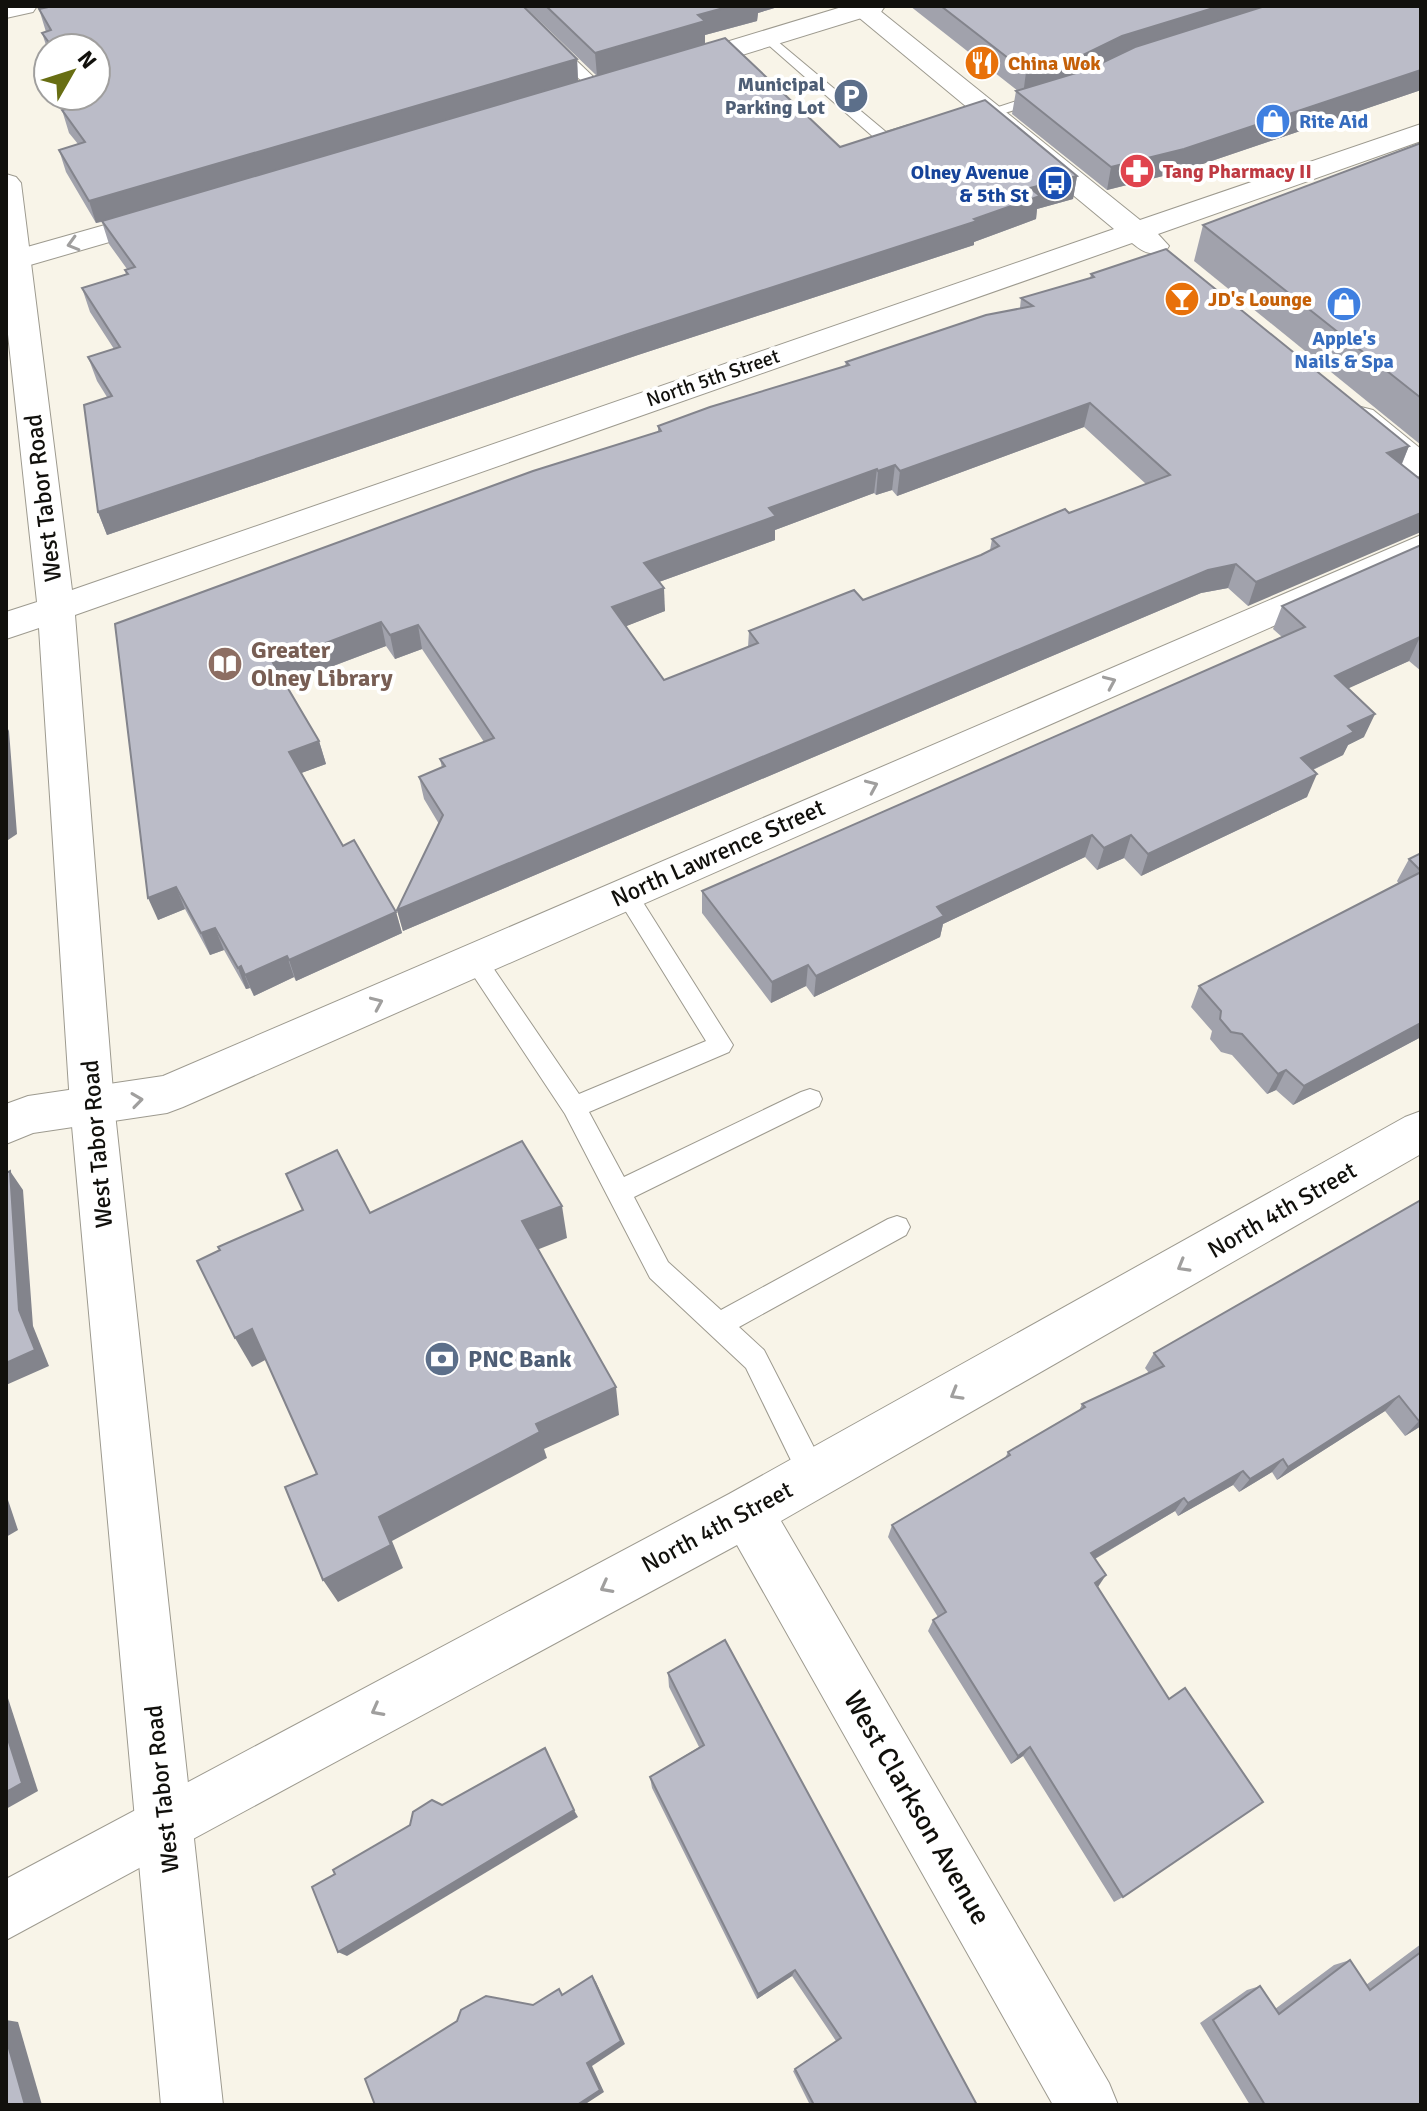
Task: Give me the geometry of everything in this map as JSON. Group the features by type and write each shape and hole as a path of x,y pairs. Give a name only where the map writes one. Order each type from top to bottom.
{"street":[{"path":"6,10 24,6"},
{"path":"655,72 770,39 864,7 982,110 1170,260"},
{"path":"568,98 627,81"},
{"name":"North 5th Street","path":"6,626 1421,132"},
{"name":"West Tabor Road","path":"6,183 10,262 56,608 92,1104 192,2105"},
{"path":"10,262 184,211"},
{"path":"1337,397 1421,466"},
{"name":"North Lawrence Street","path":"6,1125 28,1115 167,1094 1421,547"},
{"name":"North 4th Street","path":"6,1911 166,1822 747,1512 1421,1131"},
{"name":"West Clarkson Avenue","path":"747,1512 1087,2105"}],"lane":[{"path":"545,38 598,89"},
{"path":"770,39 883,138 927,125"},
{"path":"982,110 1065,90"},
{"path":"574,1107 721,1045 626,894"},
{"path":"475,960 574,1107 659,1270 755,1359 813,1475"},
{"path":"618,1192 810,1099"},
{"path":"718,1325 897,1227"}],"building":[{"path":"53,6 523,6 577,59 89,201 59,150 85,142 63,112 112,112 112,32 45,32 51,30 39,9"},
{"path":"546,6 731,6 698,15 705,21 595,53"},
{"path":"941,6 1220,6 1122,36 1077,58 1026,72"},
{"path":"1265,6 1421,6 1421,70 1184,149 1111,167 1016,91 1089,69 1135,47"},
{"path":"725,38 840,147 985,100 1077,176 1030,188 1040,196 974,219 977,221 637,331 98,512 84,405 112,396 88,357 120,347 82,288 128,274 125,270 135,267 102,221"},
{"path":"1421,143 1421,398 1203,225"},
{"path":"1166,249 1409,446 1387,453 1421,480 1421,513 1256,582 1236,564 1208,570 397,910 443,815 419,777 445,766 440,759 494,738 418,625 390,635 381,622 273,663 319,741 289,752 343,846 354,840 396,912 289,960 287,956 245,975 215,928 201,933 176,887 148,898 115,624 533,471 661,431 658,426 710,407 849,365 846,362 986,315 1033,306 1021,298 1094,277 1091,274","holes":["1090,403 1170,475 1069,513 1065,509 992,539 999,546 981,555 863,600 854,590 749,631 758,643 664,680 612,607 664,588 644,563 776,516 769,508 877,469 895,465 900,471"]},
{"path":"1421,545 1421,638 1335,676 1375,714 1348,726 1354,732 1301,758 1317,774 1148,854 1131,835 1104,848 1092,835 937,907 944,916 816,976 808,965 772,982 702,891 1305,627 1282,606"},
{"path":"1421,853 1421,871 1409,859"},
{"path":"1421,872 1421,1023 1304,1086 1286,1070 1278,1074 1242,1034 1231,1032 1220,1019 1221,1011 1199,986"},
{"path":"522,1141 562,1206 522,1221 616,1387 536,1424 540,1432 379,1517 391,1545 323,1580 285,1487 317,1474 252,1329 235,1338 197,1261 220,1250 218,1247 303,1210 286,1174 337,1150 370,1213"},
{"path":"10,1171 19,1310 35,1350 6,1363 6,1173"},
{"path":"1421,1200 1421,1420 1399,1396 1288,1467 1283,1459 1250,1479 1243,1471 1188,1503 1184,1498 1091,1553 1106,1575 1095,1583 1169,1699 1185,1688 1263,1802 1123,1897 1030,1747 1018,1756 933,1620 946,1612 892,1525 1010,1455 1008,1452 1085,1407 1082,1404 1164,1366 1154,1353"},
{"path":"725,1640 977,2105 814,2105 795,2069 841,2038 795,1970 758,1994 650,1777 704,1745 668,1673"},
{"path":"6,1733 22,1783 6,1792"},
{"path":"545,1748 574,1810 338,1952 312,1887 335,1874 333,1870 410,1825 413,1812 432,1800 442,1805"},
{"path":"1421,1952 1421,2105 1265,2105 1213,2020 1260,1986 1279,2014 1350,1960 1370,1990"},
{"path":"592,1976 621,2041 587,2063 600,2090 577,2105 375,2105 365,2079 457,2021 461,2010 486,1996 533,2005 559,1989 562,1995"},
{"path":"6,2038 25,2105 6,2105"}],"place":[{"name":"China Wok","path":"982,63"},
{"name":"Municipal Parking Lot","path":"851,96"},
{"name":"Rite Aid","path":"1273,121"},
{"name":"Tang Pharmacy II","path":"1137,171"},
{"name":"Olney Avenue & 5th St","path":"1055,183"},
{"name":"JD's Lounge","path":"1182,299"},
{"name":"Apple's Nails & Spa","path":"1344,304"},
{"name":"Greater Olney Library","path":"225,664"},
{"name":"PNC Bank","path":"442,1359"}]}
